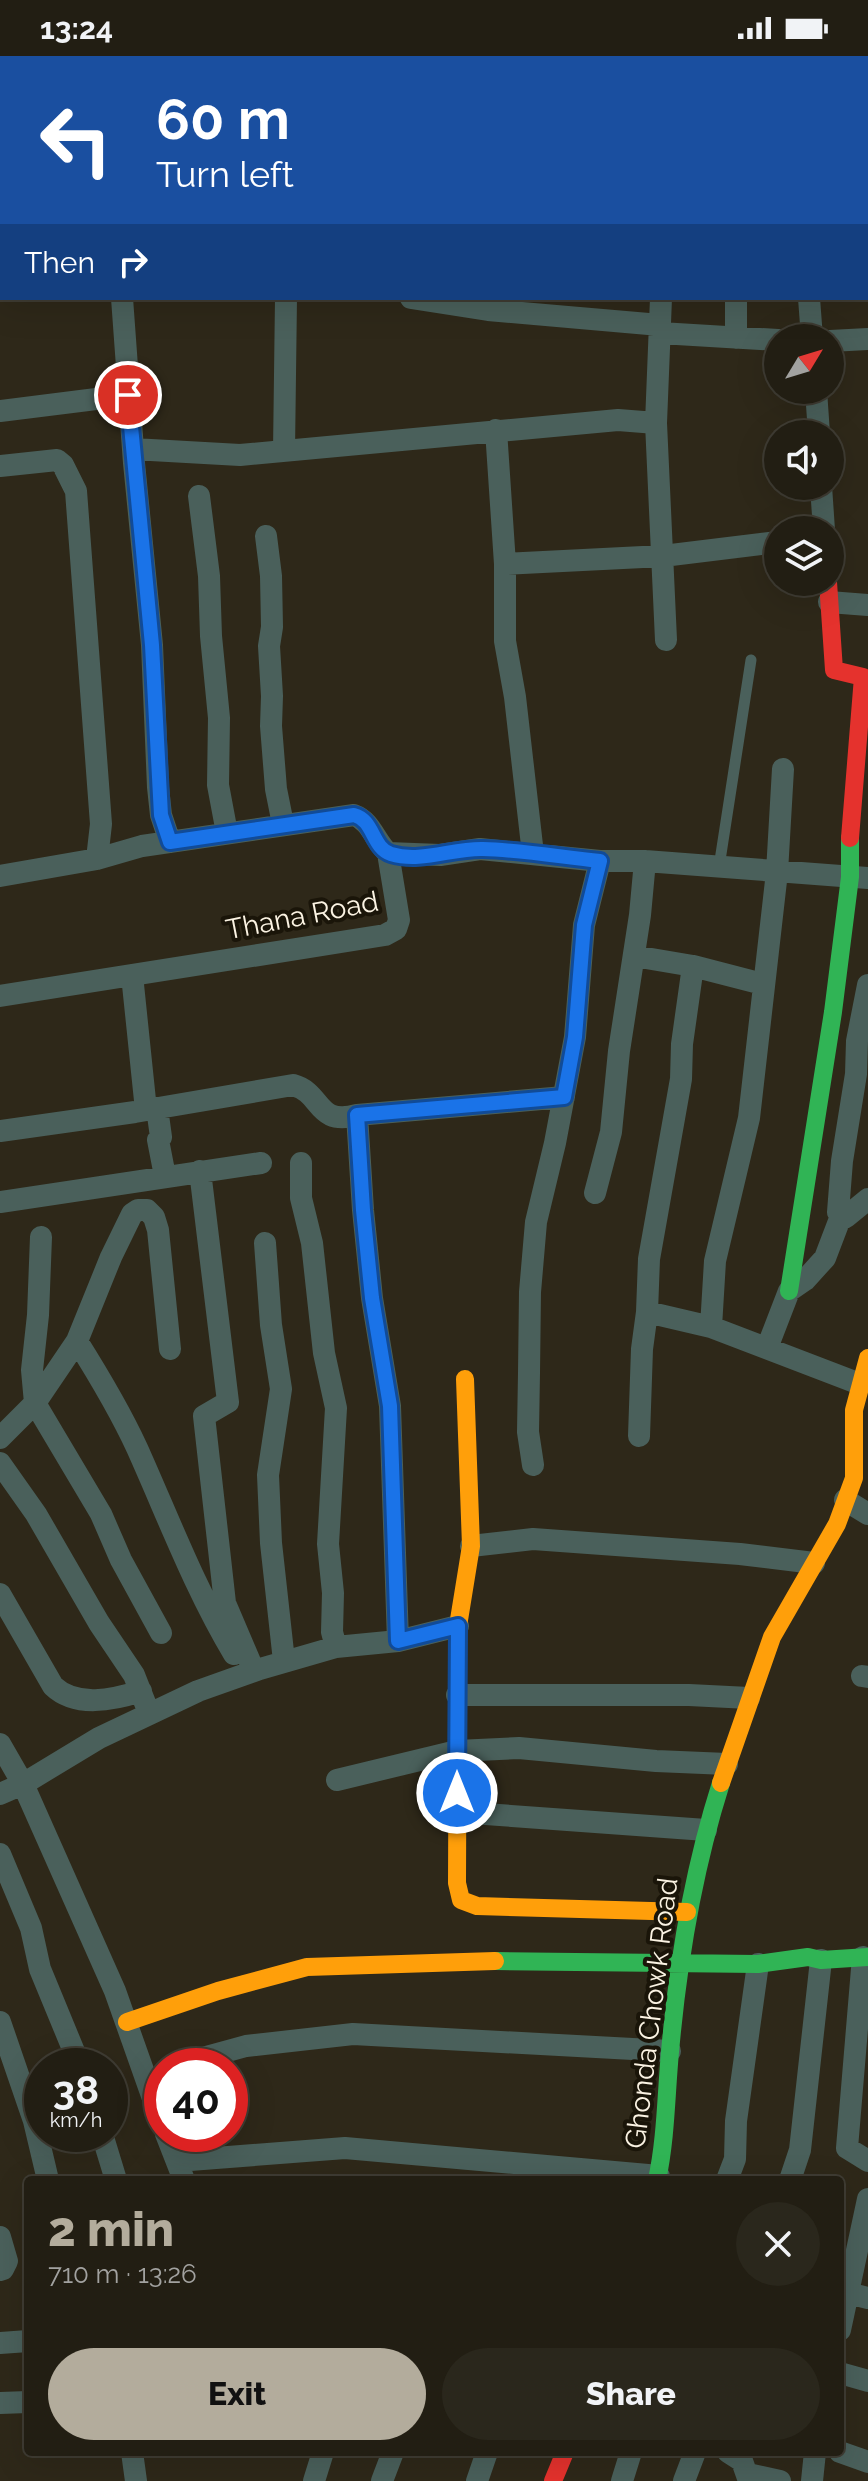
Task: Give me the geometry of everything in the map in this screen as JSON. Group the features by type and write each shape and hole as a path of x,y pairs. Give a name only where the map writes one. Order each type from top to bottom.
{"street":[{"path":"122,300 152,645 161,815 170,842"},
{"path":"284,451 286,300"},
{"path":"424,300 488,310 764,339"},
{"path":"661,300 656,423 666,640"},
{"path":"736,300 736,338"},
{"path":"809,300 811,324"},
{"path":"844,340 868,339"},
{"path":"0,411 128,395"},
{"path":"133,449 240,455 618,420 656,423"},
{"path":"496,430 505,564 505,641 523,756 533,854"},
{"path":"0,466 57,460 63,465 76,491 101,824 97,859"},
{"path":"199,496 209,576 219,718 218,785 227,833"},
{"path":"266,536 271,576 271,726 276,789 283,824"},
{"path":"505,564 663,556 764,544"},
{"path":"767,1348 789,1291 833,1012 859,878 850,813 865,685 863,677 834,670 829,596"},
{"path":"841,596 868,605"},
{"path":"711,1327 715,1261 749,1118 777,872 783,769"},
{"path":"0,876 170,842 283,824 360,817 388,853"},
{"name":"Thana Road","path":"0,996 385,935 396,929 399,920 388,853 440,855 480,849 600,861 645,861 859,878"},
{"path":"533,1465 528,1432 530,1292 536,1222 575,1037 584,925 600,861"},
{"path":"595,1193 611,1132 645,861"},
{"path":"634,956 693,966 763,984"},
{"path":"639,1436 649,1259 681,1079 682,1044 693,966"},
{"path":"132,975 165,1176"},
{"path":"789,1291 805,1280 825,1258 841,1216 837,1207 842,1161 856,1074 857,1041 868,985"},
{"path":"0,1131 293,1085 300,1087 335,1118 564,1097"},
{"path":"357,1115 372,1298 390,1406 398,1641"},
{"path":"0,1202 261,1163"},
{"path":"301,1163 301,1198 312,1243 324,1353 336,1408 328,1544 333,1593 332,1632 336,1647"},
{"path":"200,1171 228,1402 204,1416 225,1603 250,1672"},
{"path":"841,1216 849,1215 868,1199"},
{"path":"0,1438 35,1403 77,1341 111,1257 132,1214 138,1210 147,1210 154,1217 158,1230 170,1349"},
{"path":"41,1237 32,1370 35,1403 101,1514 121,1560 161,1633"},
{"path":"265,1243 271,1325 281,1389 268,1475 271,1543 284,1661"},
{"path":"647,1312 711,1327 767,1348 865,1372"},
{"path":"77,1341 106,1387 137,1449 215,1619 250,1672"},
{"name":"Ghonda Chowk Road","path":"658,2176 687,1912 706,1830 772,1637 837,1524 854,1478 861,1448 854,1410 865,1372"},
{"path":"465,1379 471,1546 458,1626 457,1812 458,1892 461,1900 468,1905 687,1912"},
{"path":"0,1463 36,1514 99,1623 134,1675 149,1713"},
{"path":"845,1500 868,1514"},
{"path":"471,1546 533,1539 740,1554 814,1563"},
{"path":"0,1594 53,1686 62,1694 106,1700 141,1691"},
{"path":"0,1794 149,1713 250,1672 336,1647 398,1641 458,1626"},
{"path":"457,1695 749,1698"},
{"path":"0,1744 23,1784 144,2056"},
{"path":"337,1780 457,1751 519,1748 656,1761 727,1764"},
{"path":"457,1812 706,1830"},
{"path":"0,1854 31,1928 40,1969 73,2048"},
{"path":"127,2022 218,1991 307,1967 475,1960 758,1964 808,1957 821,1960 866,1957 847,2148 868,2161"},
{"path":"791,2176 800,2150 821,1960"},
{"path":"729,2176 735,2159 736,2121 758,1964"},
{"path":"0,2022 6,2060 34,2121 47,2176"},
{"path":"239,2048 353,2034 670,2051"},
{"path":"173,2152 181,2171 345,2148 637,2176"},
{"path":"107,2152 115,2176"},
{"path":"844,2322 858,2296 868,2199"},
{"path":"0,2237 12,2263"},
{"path":"0,2343 24,2341"},
{"path":"844,2374 868,2381"},
{"path":"0,2403 24,2402"},
{"path":"844,2453 868,2462"},
{"path":"133,2456 136,2481"},
{"path":"314,2481 322,2456"},
{"path":"382,2481 391,2456"},
{"path":"477,2481 486,2456"},
{"path":"553,2481 563,2456"},
{"path":"622,2481 630,2456"},
{"path":"684,2481 693,2456"},
{"path":"734,2456 742,2461 749,2477 780,2481"},
{"path":"812,2481 815,2456"}],"lane":[{"path":"719,867 751,660"}],"traffic: fast":[{"path":"789,1291 833,1012 850,877 850,838"},
{"path":"658,2176 682,1950 702,1849 721,1783"},
{"path":"495,1961 758,1964 808,1957 821,1960 868,1957"}],"traffic: slow":[{"path":"721,1783 772,1637 837,1524 854,1478 854,1410 868,1358"},
{"path":"465,1379 471,1546 458,1626 457,1883 461,1900 477,1906 687,1912"},
{"path":"127,2022 218,1991 307,1967 495,1961"}],"traffic: jam":[{"path":"829,596 834,670 863,677 850,838"},
{"path":"553,2481 563,2456"}],"route":[{"path":"128,395 152,645 158,787 161,815 170,842 354,815 368,825 379,845 396,855 440,855 480,849 600,861 584,925 575,1037 564,1097 357,1115 372,1298 390,1406 398,1641 458,1626 457,1793"}]}
